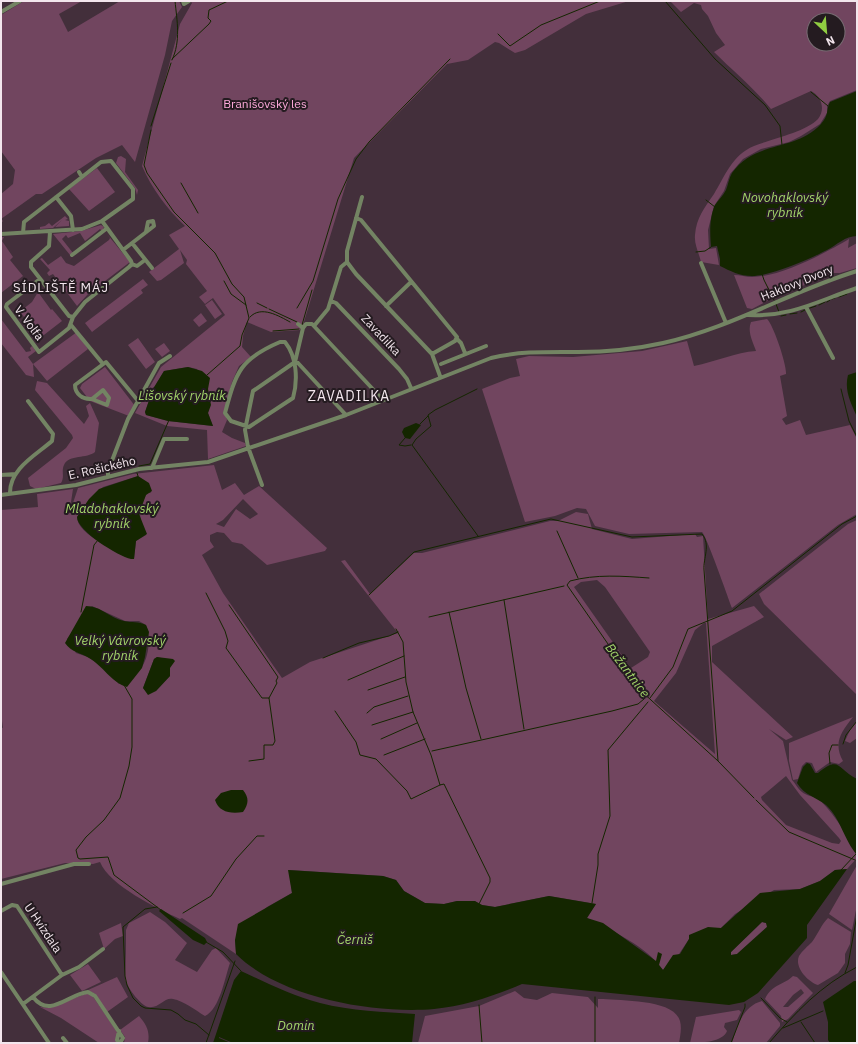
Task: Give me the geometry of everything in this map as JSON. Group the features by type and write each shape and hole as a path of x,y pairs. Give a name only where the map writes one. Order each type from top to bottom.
{"street":[{"path":"1,12 20,1"},
{"path":"183,1 184,4 189,1"},
{"path":"1,234 50,232 73,230 92,226 133,200 133,189 115,164 111,161 103,161 24,222 23,233"},
{"path":"79,172 82,176"},
{"path":"56,197 71,216 73,230"},
{"path":"314,326 324,316 331,300 341,267 347,262 348,245 362,197"},
{"path":"356,218 361,220 411,282 449,325 465,353"},
{"path":"102,221 106,229 132,264 137,266 145,260"},
{"path":"72,255 106,229"},
{"path":"50,232 49,246 31,262 31,267 69,316 73,317"},
{"path":"123,250 146,232"},
{"path":"132,243 152,268"},
{"name":"Zavadilka","path":"347,262 386,306 432,354 440,376"},
{"path":"103,364 71,325 73,317 85,302 129,268 132,264"},
{"path":"249,449 346,415 440,376 491,358 512,353 588,351 640,347 682,338 726,323 701,264"},
{"name":"Haklovy Dvory","path":"726,323 814,285 857,271"},
{"name":"V. Volfa","path":"40,279 7,304 6,309 39,352 71,325"},
{"name":"Zavadilka","path":"386,306 411,282"},
{"name":"Haklovy Dvory","path":"746,315 775,315 806,307 857,288"},
{"name":"Zavadilka","path":"331,300 336,303 407,379 411,388"},
{"path":"806,307 833,358"},
{"path":"346,415 298,363 295,362 285,342 280,342 246,361 233,382 225,413 231,421 244,427 249,427 293,398 296,386 295,362 303,328 309,323 314,326 383,400"},
{"path":"298,324 303,328"},
{"path":"432,354 457,340"},
{"path":"441,364 465,353 486,346"},
{"path":"108,476 108,471 128,419 139,402 159,363 170,356"},
{"path":"92,399 82,397 75,387 78,382 106,362 139,402"},
{"path":"262,485 249,449 244,427 255,389 295,362"},
{"path":"10,494 12,481 23,464 48,445 53,438 53,434 28,401"},
{"path":"152,468 164,439 187,439"},
{"name":"E. Rošického","path":"1,495 67,487 108,476 152,468 208,462 249,449"},
{"path":"1,475 16,474"},
{"path":"1,884 74,864 89,864"},
{"name":"U Hvízdala","path":"1,911 12,905 16,906 62,975"},
{"path":"23,1004 62,975 79,967 103,949"},
{"path":"96,955 99,960"},
{"path":"1,972 49,1043"},
{"path":"33,997 40,1005 47,1006 88,992 95,996 118,1031"},
{"path":"64,1038 67,1043"}],"green space":[{"path":"24,1 82,1 59,14 68,32 120,1 179,1 182,7 172,21 165,55 135,162 122,145 96,158 42,194 36,194 1,219 1,194 13,184 15,170 1,151 1,15"},
{"name":"Branišovský les","path":"190,1 629,1 586,14 525,50 515,53 495,42 468,60 447,64 354,158 303,325 300,330 271,332 247,322 242,347 251,357 239,366 232,382 225,412 227,420 222,432 245,443 246,446 208,459 207,430 167,426 135,413 161,367 225,315 213,298 205,304 199,297 207,291 186,264 187,260 180,250 184,263 161,280 157,281 149,272 179,249 169,235 185,226 160,198 150,183 142,166 180,24 192,3","holes":["188,367 197,369 211,398 208,413 213,426 168,421 146,415 145,412 153,389 164,371"]},
{"path":"670,1 857,1 857,90 830,101 827,106 827,113 820,124 789,142 761,149 743,159 730,174 724,191 714,206 708,230 709,249 716,248 719,265 701,262 695,235 697,223 702,213 730,167 746,150 813,124 818,119 822,111 822,107 820,99 811,91 771,109 751,87 714,52 725,45 716,33 701,5 694,3 681,12"},
{"path":"121,156 126,159 125,172 138,190 137,195 135,188 116,163 118,157"},
{"path":"97,168 115,192 89,211 69,189"},
{"path":"65,216 68,219 65,220 69,221 69,226 55,227 62,220 53,228 40,229 40,227 49,223 52,226"},
{"path":"101,225 104,227 102,231 100,229 85,241 80,233 68,238 66,235 62,239 73,253 70,255 53,234 81,231"},
{"path":"107,234 130,262 88,294 77,306 53,274 49,276 47,273 50,270 40,259 42,258 48,265 61,256 66,263 74,266 109,240 110,238"},
{"path":"1,237 4,237 2,241 13,257 10,260 23,276 1,293"},
{"path":"849,239 848,248 857,243 857,268 840,273 834,273 775,297 767,286 771,299 752,309 747,308 734,275 752,277 764,276 789,269 828,251"},
{"path":"143,279 148,285 141,290 143,293 92,332 85,323"},
{"path":"38,292 51,310 52,309 62,321 40,338 21,313 22,310 32,302"},
{"path":"212,300 222,314 215,319 205,305"},
{"path":"201,313 207,321 199,327 193,320"},
{"path":"1,319 26,352 31,351 30,348 32,346 36,351 28,357 33,364 34,377 26,375 1,343"},
{"path":"767,319 770,322 776,336 786,369 786,374 780,376 787,416 782,419 786,425 800,420 806,435 850,425 857,439 857,514 838,525 732,608 712,554 702,532 629,534 595,526 586,509 577,508 555,516 525,522 482,389 510,378 520,376 516,359 529,356 573,357 642,351 687,341 694,366 741,353 756,351 750,333 751,322"},
{"path":"77,332 88,349 47,381 33,364"},
{"path":"138,338 155,362 146,369 128,345"},
{"path":"164,343 170,351 162,357 155,349"},
{"path":"105,367 135,406 129,416 90,401 80,388 82,384"},
{"path":"37,381 47,383 84,424 89,416 86,406 90,403 99,423 95,452 70,459 66,462 63,467 63,478 61,483 36,489 30,486 28,478 66,448 73,438 35,390"},
{"path":"214,465 222,490 235,483 244,495 259,486 327,548 325,551 267,565 242,544 232,542 224,533 217,532 210,535 210,541 214,547 202,555 223,593 282,678 310,662 398,633 341,561 345,560 370,594 414,553 422,553 550,521 558,521 576,512 588,514 592,529 632,539 695,534 697,537 703,536 708,619 754,606 764,617 712,646 712,662 793,737 786,740 769,729 783,741 792,780 802,792 818,799 829,810 852,844 857,858 847,869 835,870 820,881 800,889 774,890 735,914 721,928 689,939 679,954 663,970 656,961 638,946 587,918 596,904 549,896 495,907 482,905 474,901 457,901 444,904 425,903 404,891 396,880 383,876 289,870 292,893 267,907 235,940 236,954 182,918 180,919 159,909 124,888 105,871 100,862 93,864 65,863 1,879 1,727 3,728 2,721 1,722 1,510 38,507 37,494 73,489 69,515 78,488 133,474","holes":["138,476 151,493 147,493 140,510 146,535 136,541 134,559 91,537 79,524 77,517 88,501 103,487","243,499 258,514 250,519 236,509 224,527 216,524 223,520","597,580 605,587 650,652 648,657 631,668 574,587 581,582","92,606 125,621 139,621 146,625 148,630 148,652 142,667 131,677 119,684 101,666 88,657 76,653 67,639","706,623 715,754 654,701 676,673 695,630","157,657 165,659 170,668 170,676 156,691 147,692 143,688 154,659","786,776 800,795 841,841 839,844 832,843 786,825 762,800 761,797"]},
{"path":"857,520 857,695 764,604 759,594 848,524"},
{"path":"853,717 840,738 839,749 843,761 839,764 830,762 816,772 812,763 806,762 802,766 798,779 793,780 789,761 789,743"},
{"path":"857,721 857,738 850,743 845,741 850,730"},
{"path":"857,865 857,905 852,930 829,914"},
{"path":"150,912 165,922 187,943 175,960 197,972 212,950 216,948 230,963 215,1007 205,1016 185,1004 173,999 167,1000 152,1007 148,1007 137,998 127,984 125,980 126,930 129,923"},
{"path":"828,918 851,932 850,944 845,954 845,963 838,973 818,985 810,981 803,974 798,965 798,960 800,954 812,942"},
{"path":"762,922 766,923 768,926 737,954 731,955 731,952"},
{"path":"121,923 123,936 115,939 104,949 99,933"},
{"path":"88,964 101,982 82,991 70,975"},
{"path":"793,976 797,977 813,993 788,1019 782,1022 781,1016 765,999 771,990","holes":["801,989 804,993 788,1007 783,1007 793,995"]},
{"path":"117,977 128,997 107,1012 95,994 88,990"},
{"path":"515,991 524,998 537,1000 552,993 588,997 598,1008 598,999 646,1002 658,1005 676,1014 680,1021 681,1029 679,1043 418,1043 425,1016 479,1006"},
{"path":"88,993 92,995 117,1032 117,1043 99,1043 61,1018 40,1007 48,1008"},
{"path":"762,1001 780,1023 780,1026 766,1043 732,1043 736,1030 745,1012 750,1007"},
{"path":"739,1010 741,1012 737,1020 725,1023 724,1027 727,1031 721,1038 699,1043 690,1043 696,1017"},
{"path":"139,1016 144,1022 149,1035 148,1043 124,1043 125,1037 120,1030"}],"water":[{"name":"Novohaklovský rybník","path":"857,91 857,236 845,239 827,250 801,262 780,270 760,275 743,275 720,266 717,246 711,247 711,221 715,205 726,190 732,173 741,163 752,155 799,139 811,133 824,121 830,102"},
{"name":"Lišovský rybník","path":"188,367 202,371 210,378 208,389 211,405 208,413 213,426 168,421 146,415 145,412 153,389 164,371"},
{"path":"857,372 857,417 850,402 847,381 848,375"},
{"path":"416,423 421,425 410,439 405,438 402,432 404,428"},
{"name":"Mladohaklovský rybník","path":"138,476 149,483 152,491 146,495 139,514 147,534 136,541 134,559 131,559 108,548 91,536 79,523 77,517 89,499 99,489"},
{"name":"Velký Vávrovský rybník","path":"86,606 96,608 127,622 146,625 149,632 142,668 127,687 121,685 112,678 94,661 73,650 65,643"},
{"path":"157,657 173,659 175,661 170,668 170,676 156,691 148,695 143,688 154,659"},
{"path":"807,763 810,764 815,773 818,773 835,764 857,779 857,855 839,823 826,805 803,790 797,783 803,767"},
{"path":"231,790 243,790 245,793 248,801 243,812 234,813 222,810 217,804 215,800 221,793"},
{"name":"Černiš","path":"847,869 807,925 807,938 758,993 744,1002 729,1005 522,984 479,1000 445,1008 410,1010 384,1009 329,1000 302,992 277,982 255,969 236,954 235,940 238,924 292,893 288,870 383,876 396,880 404,891 425,903 444,904 457,901 475,901 482,905 495,907 549,896 596,904 587,918 603,923 656,961 658,952 662,954 659,965 663,970 673,955 680,954 689,939 689,935 708,927 721,928 760,893 800,889 820,881 835,870","holes":["762,922 766,923 767,927 737,954 731,955 731,952"]},
{"path":"161,909 205,938 207,942 204,945 193,940 159,911"},
{"name":"Domin","path":"241,971 290,993 332,1006 379,1012 415,1014 412,1043 233,1043 219,1037 231,1043 213,1043 234,980"},
{"path":"854,981 857,981 857,1043 830,1043 828,1040 828,1022 823,1002"}],"waterway":[{"path":"172,60 177,46 175,1"},
{"path":"172,59 209,24 211,21 208,18 209,10 228,1"},
{"path":"498,34 510,46 541,25 600,1"},
{"path":"665,1 715,59 765,105 780,126 782,145"},
{"path":"297,308 313,281 338,199 356,159 369,142 450,59"},
{"path":"151,126 171,63"},
{"path":"811,92 828,106"},
{"path":"151,130 144,165 147,173 174,212 215,253 232,284 244,297 249,318 242,335 240,346 207,375"},
{"path":"181,183 198,213"},
{"path":"706,200 715,207"},
{"path":"696,252 705,251 711,247"},
{"path":"762,274 774,300"},
{"path":"224,281 231,294 246,305"},
{"path":"302,325 312,290"},
{"path":"839,297 847,294"},
{"path":"819,305 825,302"},
{"path":"257,303 267,308"},
{"path":"776,304 779,312"},
{"path":"810,308 816,306"},
{"path":"269,309 297,322"},
{"path":"801,312 805,310"},
{"path":"250,317 259,312 265,312 290,322"},
{"path":"790,314 797,313"},
{"path":"781,316 786,315"},
{"path":"273,331 299,329"},
{"path":"477,389 428,415 431,426 416,439 412,445 478,536"},
{"path":"841,389 849,421 857,437"},
{"path":"420,424 428,416"},
{"path":"139,466 150,464 169,420"},
{"path":"405,438 399,445 411,445"},
{"path":"650,698 673,667 688,629 732,611 842,524 857,516"},
{"path":"369,595 414,552 551,519 632,537 702,534 706,543 704,570 718,761 754,798"},
{"path":"557,531 578,578"},
{"path":"81,612 94,545 98,540"},
{"name":"Bažantnice","path":"649,578 599,576 570,581 567,585 640,690 718,761"},
{"name":"Bažantnice","path":"429,617 564,586"},
{"path":"206,593 225,631 228,641 226,648 262,698 269,698 275,741 273,745 264,745 264,759 249,761"},
{"path":"504,600 524,729"},
{"path":"229,605 278,677 276,681 277,683 269,698"},
{"path":"449,612 466,688 481,739"},
{"path":"396,629 403,642 406,682 413,712 431,755 440,785 444,784 490,878 490,882 479,904"},
{"path":"323,658 359,643 389,636 398,632"},
{"path":"348,680 404,656"},
{"path":"368,690 405,677"},
{"path":"124,685 132,699 132,747 129,766 120,798 104,820 86,837 76,850 78,858 80,859 108,857 114,875 161,910"},
{"path":"367,713 374,707 408,696"},
{"path":"432,751 612,711 638,704 644,699"},
{"path":"592,903 598,865 598,854 610,816 608,750 648,702"},
{"path":"335,711 356,742 360,755 376,759 407,791 411,799 440,785"},
{"path":"372,725 413,712"},
{"path":"843,744 846,735 857,721"},
{"path":"381,739 417,723"},
{"path":"384,755 425,739"},
{"path":"830,764 829,753 832,745 838,745"},
{"path":"756,800 789,832 855,860"},
{"name":"Černiš","path":"183,913 211,896 236,859 257,836 264,836"},
{"path":"841,870 856,854"},
{"path":"157,907 145,909 123,927 125,976 127,985 133,998 141,1006 145,1008 171,1010 185,1020 196,1024 209,1035"},
{"path":"845,973 848,965 857,915"},
{"path":"206,942 223,952 241,971"},
{"path":"206,1043 235,961"},
{"path":"769,1043 809,1000 832,982 857,967"},
{"path":"595,997 595,1043"},
{"path":"761,998 780,1018 787,1022"},
{"path":"731,1043 745,1004"},
{"path":"479,1005 482,1043"},
{"path":"783,1028 823,1011"},
{"path":"801,1022 815,1043"}],"district":[{"name":"SÍDLIŠTĚ MÁJ","path":"61,287"},
{"name":"ZAVADILKA","path":"349,396"}]}
